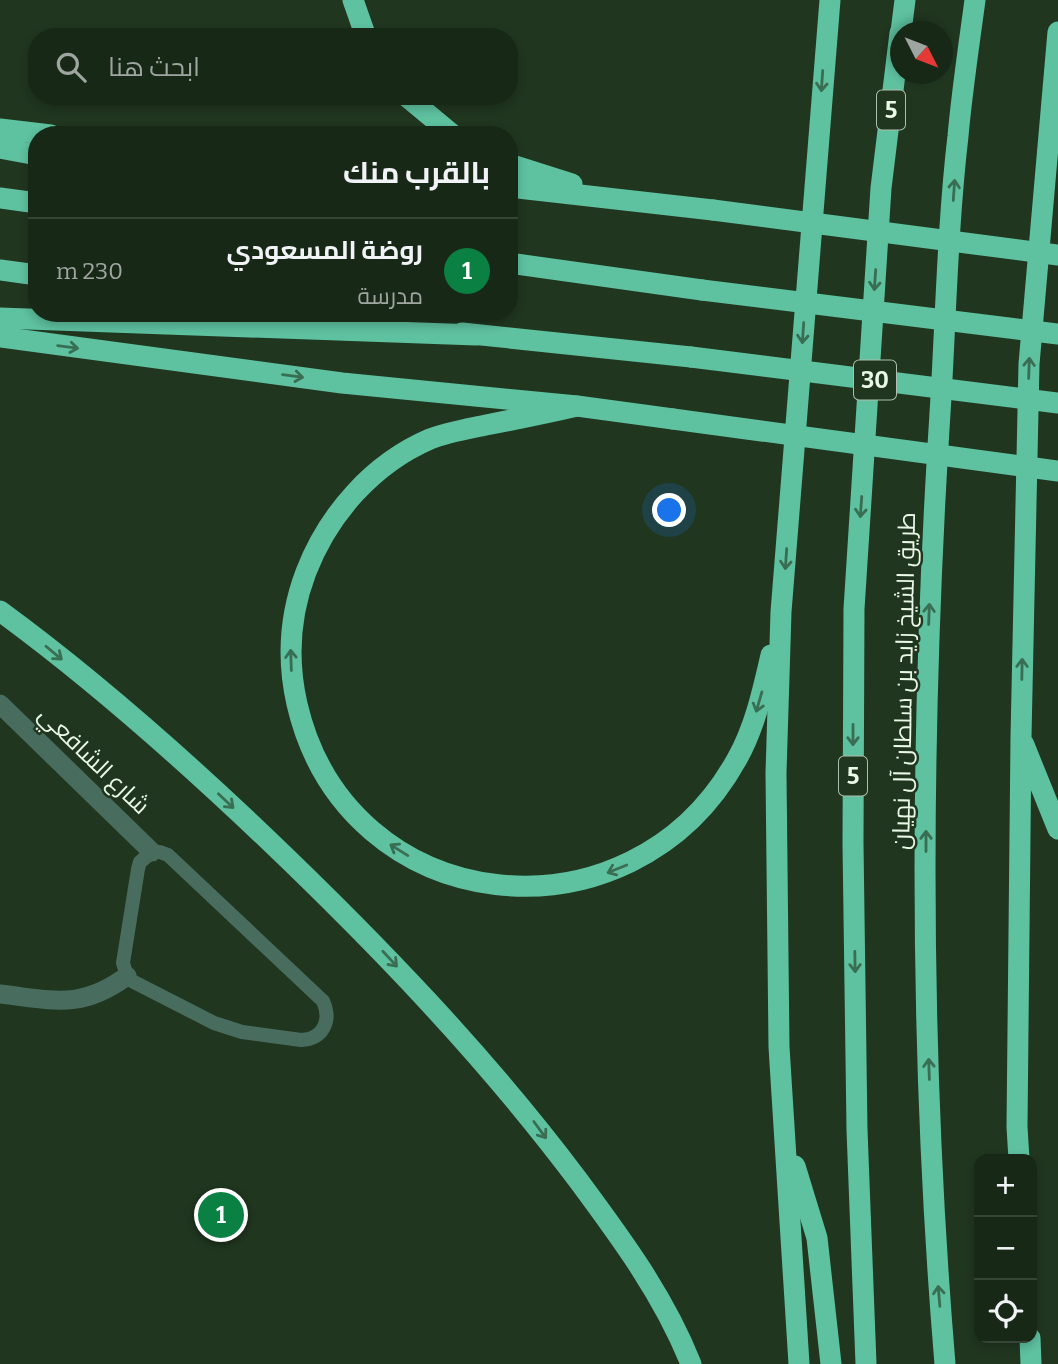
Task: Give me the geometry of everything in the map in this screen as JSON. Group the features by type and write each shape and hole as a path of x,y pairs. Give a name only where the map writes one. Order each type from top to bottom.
{"highway":[{"path":"353,0 363,28"},
{"name":"طريق الشيخ زايد بن سلطان آل نهيان","path":"902,21 905,0"},
{"name":"طريق الشيخ زايد بن سلطان آل نهيان","path":"945,1364 936,1253 927,997 925,727 932,527 957,139 975,0"},
{"path":"799,1364 779,1047 776,773 782,612 828,4"},
{"path":"1019,1154 1021,737 1029,363 1058,38"},
{"name":"طريق الشيخ زايد بن سلطان آل نهيان","path":"866,1364 856,1075 854,609 881,188 894,84"},
{"path":"417,105 442,126"},
{"path":"0,129 28,132"},
{"path":"0,148 28,153"},
{"path":"518,167 635,201"},
{"path":"518,188 713,210 1058,255"},
{"path":"0,198 28,202"},
{"path":"518,264 1058,334"},
{"path":"0,270 28,274"},
{"path":"0,318 28,319"},
{"path":"112,322 476,335"},
{"name":"30","path":"382,322 1058,403"},
{"path":"0,337 342,383 577,406 1058,471"},
{"path":"577,406 443,434 416,446 399,456 359,489 319,541 302,582 296,605 290,648 292,678 307,738 330,780 370,828 406,854 440,870 478,883 522,887 554,885 607,873 627,865 659,847 685,826 726,779 754,721 782,612"},
{"path":"0,611 191,767 358,927 415,987 528,1114 600,1210 645,1274 691,1364"},
{"path":"1021,737 1058,829"},
{"path":"785,1134 817,1238 831,1364"},
{"path":"1030,1343 1031,1364"}],"street":[{"name":"شارع الشافعي","path":"0,704 152,852"},
{"path":"0,994 68,1002 100,993 127,976"}],"lane":[{"path":"152,852 168,855 317,994 327,1009 328,1019 325,1028 310,1039 242,1031 200,1018 137,985 127,976 123,963 140,862 152,852"}],"place":[{"name":"روضة المسعودي","path":"221,1215"}]}
